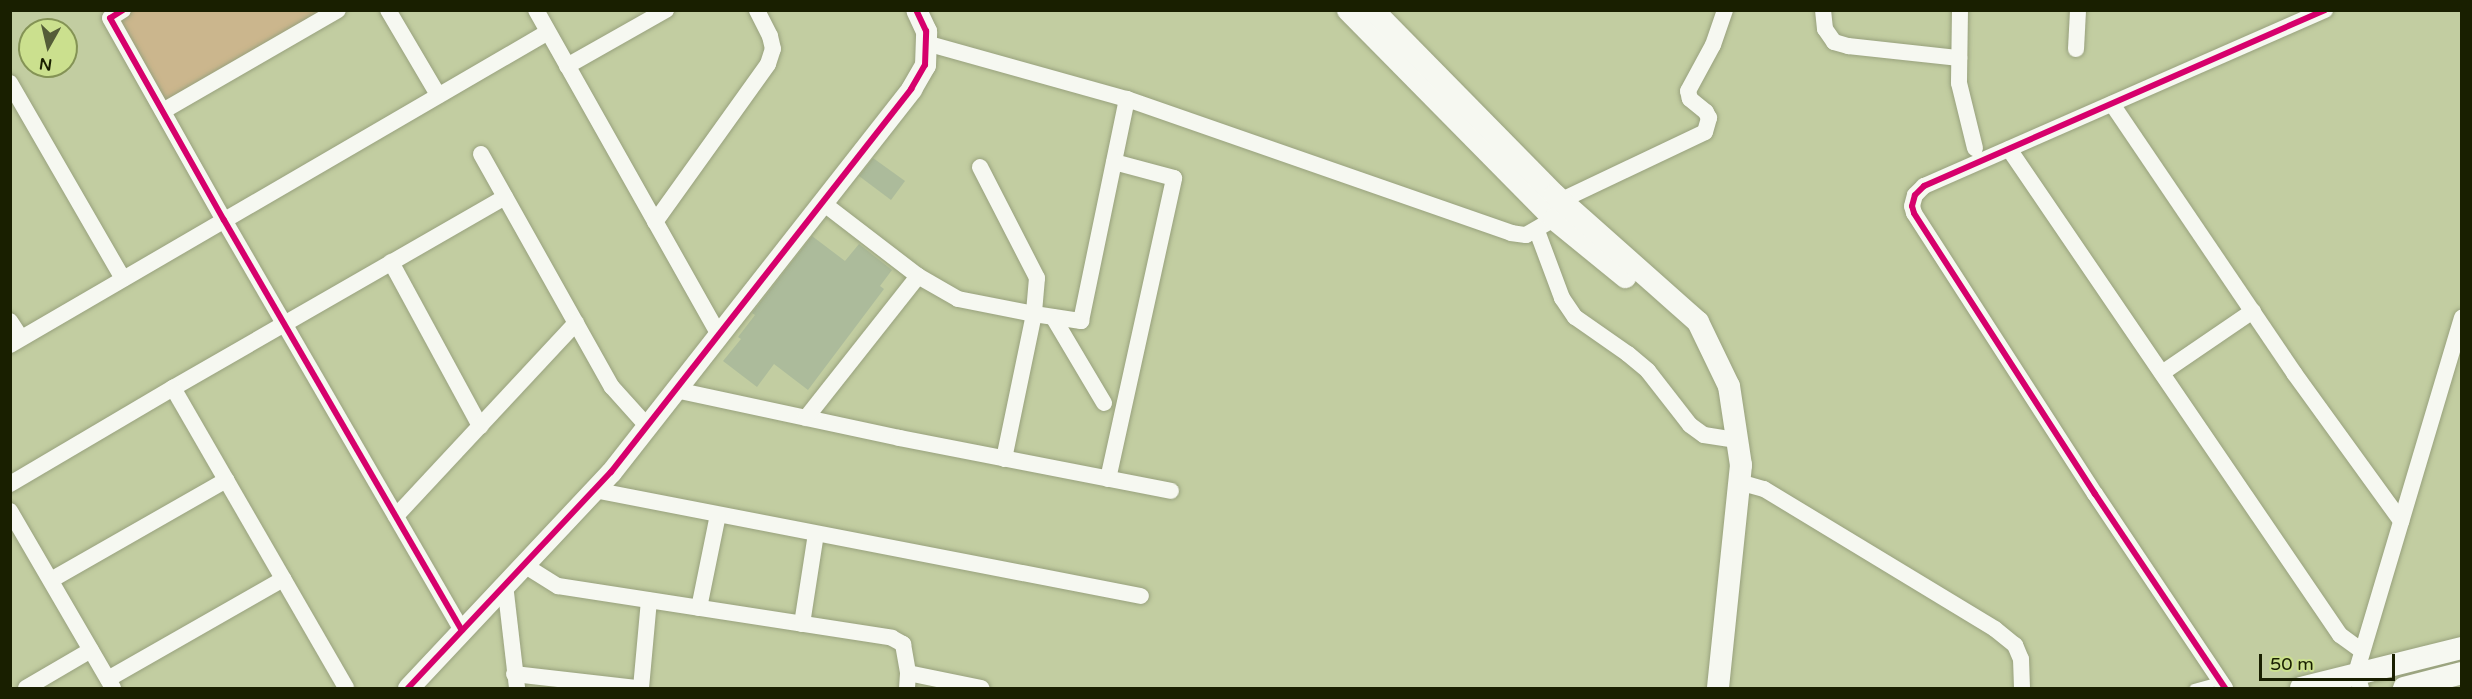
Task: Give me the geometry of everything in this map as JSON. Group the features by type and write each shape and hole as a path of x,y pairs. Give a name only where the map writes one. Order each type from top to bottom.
{"main road":[{"path":"1348,10 1551,217 1685,327 1729,386 1741,465 1718,688"},
{"path":"1373,10 1551,217"},
{"path":"2301,688 2358,681 2462,648"},
{"path":"2404,688 2462,673"}],"street":[{"path":"123,10 110,18 224,220 462,630"},
{"path":"163,111 338,10"},
{"path":"388,10 438,95"},
{"path":"536,10 719,334"},
{"path":"655,222 768,64 773,49 770,36 757,10"},
{"path":"408,688 594,490 824,203 911,89 925,65 927,31 916,10"},
{"path":"926,43 1127,99 1511,233 1526,235 1551,217 1705,132 1709,118 1706,112 1690,99 1688,91 1713,45 1725,10"},
{"path":"1823,10 1825,29 1834,42 1848,46 1959,58"},
{"path":"1960,10 1959,83 1964,112 1975,148"},
{"path":"2076,49 2078,10"},
{"path":"2223,684 2096,494 1914,213 1912,206 1915,195 1924,186 2325,10"},
{"path":"567,66 658,12"},
{"path":"10,321 16,342 548,32"},
{"path":"10,83 123,279"},
{"path":"824,203 918,276 958,298 1081,321 1127,99"},
{"path":"2112,104 2253,311 2401,521"},
{"path":"2009,149 2340,634 2362,651"},
{"path":"481,154 612,387 647,426"},
{"path":"1108,479 1174,178 1114,162"},
{"path":"980,168 1037,278 1034,314 1004,459"},
{"path":"10,484 505,197"},
{"path":"1551,217 1562,298 1575,317 1648,371 1690,425 1704,435 1737,440"},
{"path":"391,262 480,426"},
{"path":"806,418 918,276"},
{"path":"2162,373 2253,311"},
{"path":"1053,317 1104,403"},
{"path":"2358,681 2362,651 2462,317"},
{"path":"396,516 576,323"},
{"path":"173,388 342,687"},
{"path":"676,390 1004,459 1171,491"},
{"path":"51,580 226,480"},
{"path":"1740,482 1764,489 1995,629 2015,645 2020,660 2022,688"},
{"path":"594,490 1141,596"},
{"path":"10,511 110,684 283,579"},
{"path":"699,608 718,515"},
{"path":"802,624 816,534"},
{"path":"524,565 558,586 892,638 903,644 907,681 981,688"},
{"path":"505,584 516,681 638,688 649,600"},
{"path":"26,688 91,650"}],"lane":[{"path":"2194,688 2223,684"}],"shaded area":[{"path":"123,10 338,11 163,111 110,18"}],"building":[{"path":"873,158 905,181 891,200 859,176"},
{"path":"812,236 845,261 859,244 892,270 880,286 884,289 808,390 774,364 757,387 723,361 741,339 738,337 755,315 752,313"}],"cycle path":[{"path":"123,10 110,18 224,220 462,630"},
{"path":"408,688 611,472 911,89 925,65 926,31 916,10"},
{"path":"2225,688 2095,494 1914,213 1912,206 1915,195 1924,186 2325,10"}]}
